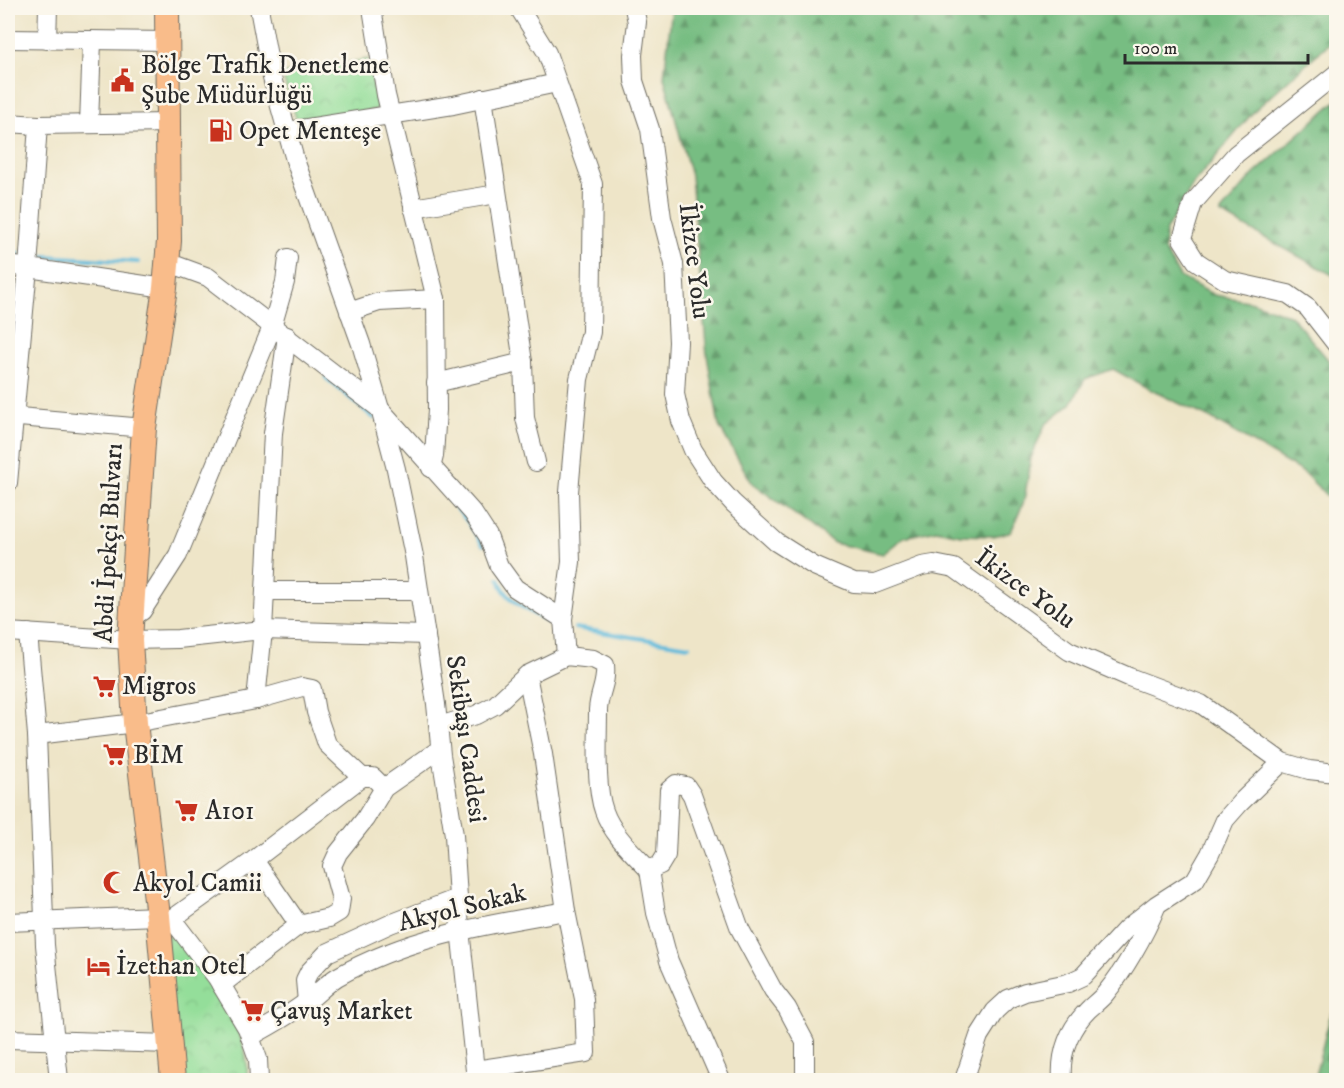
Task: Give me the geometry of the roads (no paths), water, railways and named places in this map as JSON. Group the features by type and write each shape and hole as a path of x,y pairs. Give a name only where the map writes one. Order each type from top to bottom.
{"main road":[{"name":"Abdi İpekçi Bulvarı","path":"167,8 169,40 167,262 144,428 130,629 135,723 165,917 173,1080"}],"street":[{"path":"47,40 48,8"},
{"name":"Sekibaşı Caddesi","path":"259,8 272,78 295,160 361,344 396,469 426,635 439,726 440,749 454,835 460,929 476,1075"},
{"path":"372,8 391,114 436,299 434,456 431,468"},
{"path":"519,8 547,53 593,184 591,332 579,379 569,492 571,562 563,619 566,656"},
{"name":"İkizce Yolu","path":"634,8 637,22 633,55 634,81 650,129 662,218 674,264 678,342 675,394 681,421 693,450 713,481 776,542 814,566 854,583 874,584 922,566 934,564 954,568 1069,651 1201,704 1282,762 1309,770 1336,773"},
{"path":"8,39 169,40"},
{"path":"89,124 92,41"},
{"path":"1336,74 1236,154 1193,203 1182,239 1196,261 1225,280 1288,294 1295,298 1308,308 1336,344"},
{"path":"288,131 453,105 557,83"},
{"path":"483,98 523,362 525,418 536,462"},
{"path":"8,123 169,123"},
{"path":"8,483 11,417 28,268 38,124"},
{"path":"413,208 497,194"},
{"path":"256,700 263,630 280,332 288,258"},
{"path":"167,262 208,277 380,409 472,513 488,536 499,566 515,588 563,619"},
{"path":"8,266 165,288"},
{"path":"349,312 380,302 436,299"},
{"path":"130,629 178,555 280,332"},
{"path":"436,383 523,362"},
{"path":"11,417 144,428"},
{"path":"265,591 419,591"},
{"path":"8,632 130,629 178,639 263,630 426,635"},
{"path":"28,633 37,735 45,945 59,1080"},
{"path":"439,726 476,715 495,705 527,675 566,656 593,659 605,665 607,679 599,700 598,710 599,795 605,814 626,845 649,870 656,913 669,962 721,1080"},
{"path":"476,1075 586,1053 584,999 566,911 545,764 527,675"},
{"path":"37,735 135,723 256,700 302,687 312,689 316,712 327,744 362,777"},
{"path":"223,988 300,925 329,918 339,912 341,898 332,866 338,853 365,819 384,788 440,749"},
{"path":"964,1080 979,1036 1001,1005 1008,999 1025,992 1068,983 1083,976 1126,929 1156,905 1195,880 1225,820 1240,802 1282,762"},
{"path":"8,921 165,917 255,860 362,777 373,777 384,788"},
{"path":"649,870 660,864 666,855 669,790 676,784 686,786 692,795 740,929 773,990 787,1008 805,1042 805,1080"},
{"path":"255,860 300,925"},
{"path":"307,1002 305,980 309,972 327,953 390,924 458,898"},
{"path":"1062,1080 1061,1062 1068,1037 1087,1011 1105,994 1146,932 1156,905"},
{"name":"Akyol Sokak","path":"249,1033 307,1002 334,979 369,961 460,929 566,911"},
{"path":"165,917 223,988 249,1033 258,1059 259,1080"},
{"path":"8,1039 170,1044"}],"waterway":[{"path":"8,251 19,253"},
{"path":"44,256 138,262"},
{"path":"326,378 374,418"},
{"path":"448,498 483,545"},
{"path":"499,579 512,599 548,622"},
{"path":"575,628 689,646"}],"place":[{"name":"Bölge Trafik Denetleme Şube Müdürlüğü","path":"123,80"},
{"name":"Opet Menteşe","path":"221,131"},
{"name":"Migros","path":"104,686"},
{"name":"BİM","path":"115,755"},
{"name":"A101","path":"187,811"},
{"name":"Akyol Camii","path":"115,883"},
{"name":"İzethan Otel","path":"98,966"},
{"name":"Çavuş Market","path":"252,1011"}]}
